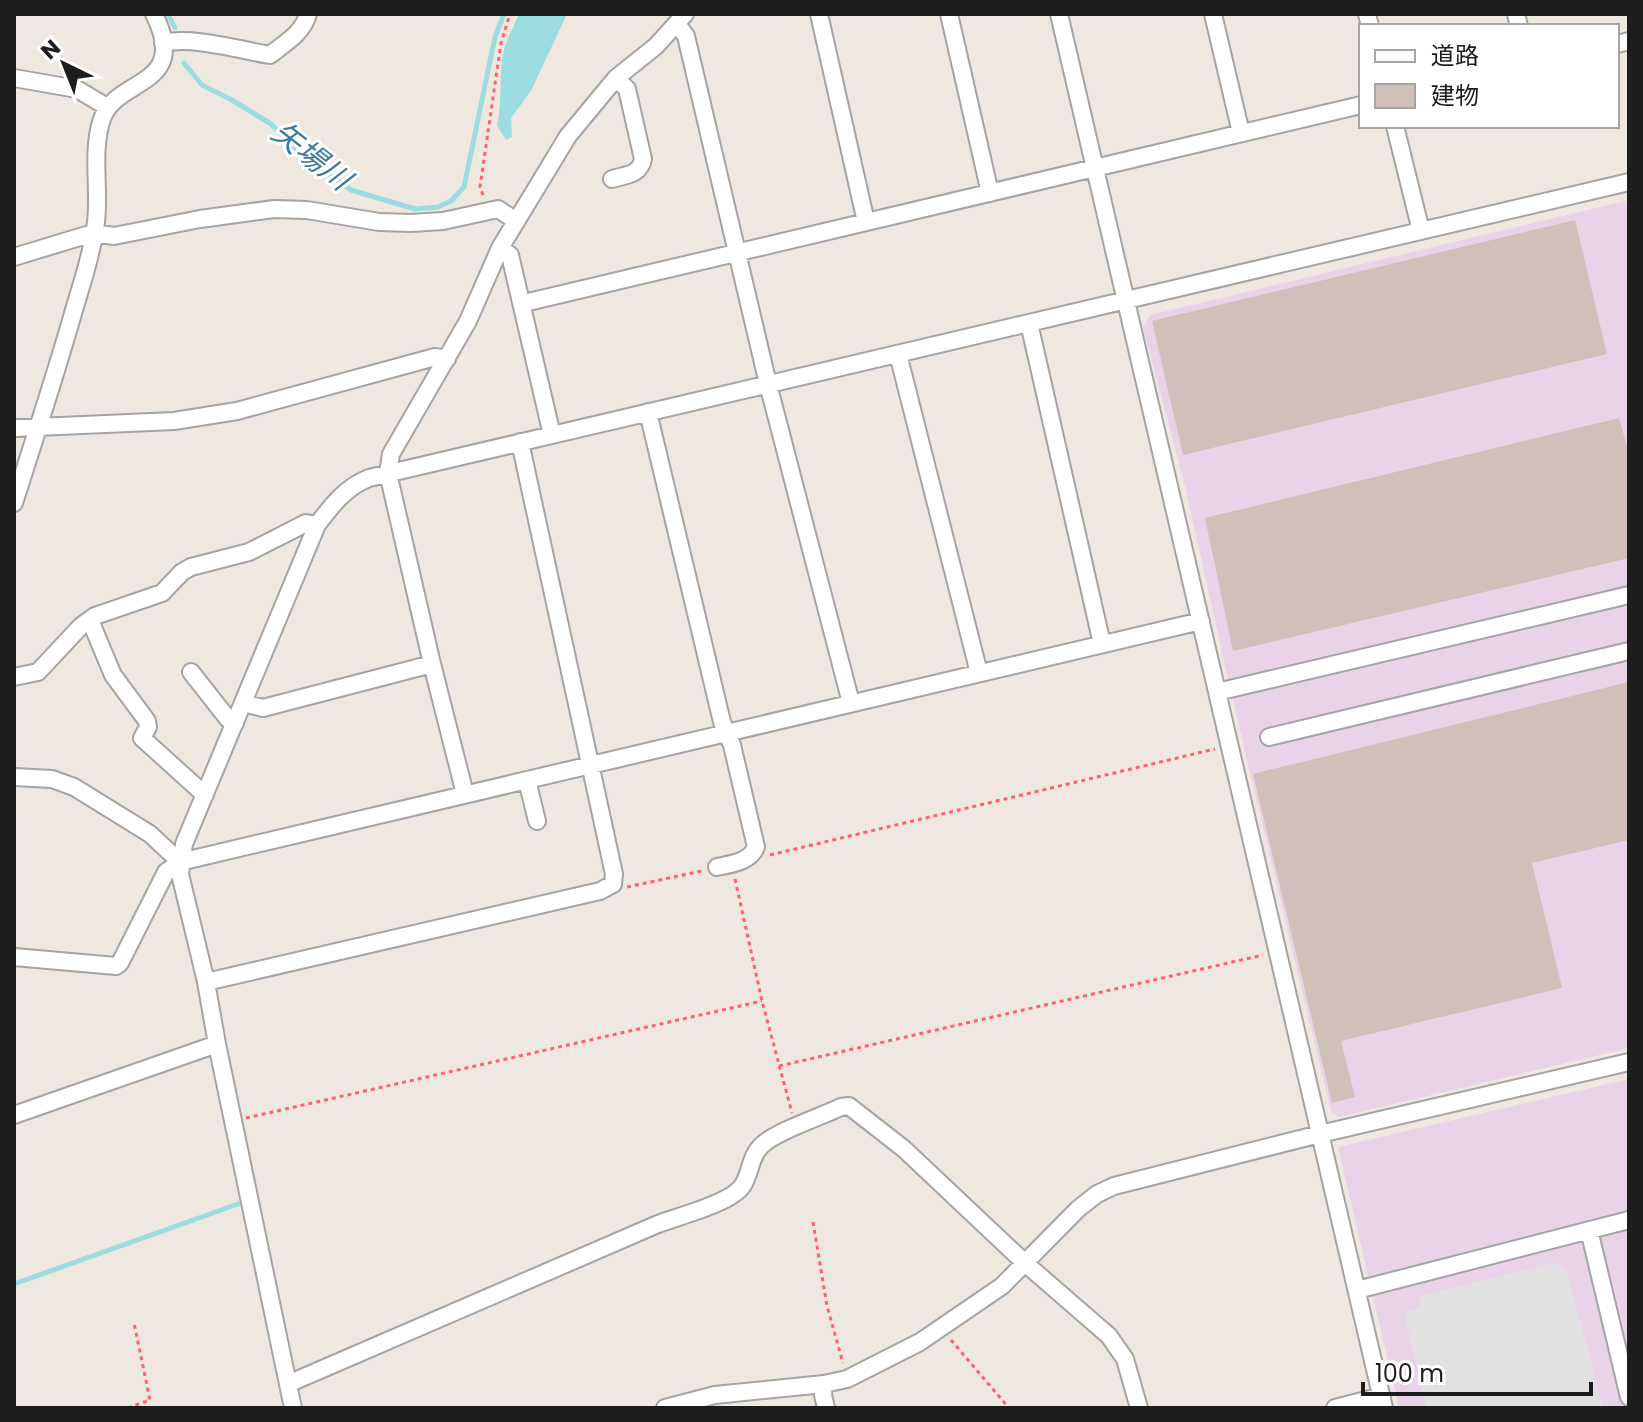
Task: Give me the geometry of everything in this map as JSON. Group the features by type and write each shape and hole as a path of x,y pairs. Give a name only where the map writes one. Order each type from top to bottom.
{"street":[{"path":"14,503 85,272 96,224 99,129 107,107 158,68 164,54 154,14"},
{"path":"163,43 192,42 270,55 296,34 306,23 308,14"},
{"path":"819,14 866,222"},
{"path":"949,14 990,193"},
{"path":"1059,14 1383,1402 1335,1408"},
{"path":"1213,14 1241,133"},
{"path":"465,794 388,473 391,454 468,321 500,248 568,136 616,78 656,46 681,19"},
{"path":"681,19 768,384 851,703"},
{"path":"14,78 77,89 107,107"},
{"path":"612,179 636,173 642,168 643,159 627,89 616,78"},
{"path":"524,303 1359,105"},
{"path":"1395,128 1421,231"},
{"path":"293,1408 206,982 180,874 180,862 184,844 317,525 355,483 1629,182"},
{"path":"14,257 93,233 114,236 200,219 274,209 411,223 443,221 498,209 516,221"},
{"path":"500,248 510,255 524,303 552,435"},
{"path":"1029,323 1102,644"},
{"path":"898,354 979,673"},
{"path":"14,428 174,421 237,411 435,357 447,359"},
{"path":"648,412 756,847 754,854 725,865"},
{"path":"206,982 600,891 613,884 614,874 520,442"},
{"path":"14,677 38,672 90,620 105,611 162,593 191,567 249,552 296,526 306,523 317,525"},
{"path":"1217,692 1629,595"},
{"path":"90,620 113,675 147,721 148,727 142,738 205,795"},
{"path":"14,957 116,966 166,872 180,862 1201,621"},
{"path":"1269,737 1629,651"},
{"path":"243,703 263,708 432,664"},
{"path":"191,672 228,719 235,723"},
{"path":"14,777 52,779 74,787 150,834 180,862"},
{"path":"527,780 537,821"},
{"path":"14,1115 217,1044"},
{"path":"665,1408 715,1395 847,1379 920,1342 1002,1286 1078,1209 1097,1194 1114,1186 1629,1062"},
{"path":"290,1383 645,1229 721,1200 739,1191 764,1143 849,1106 904,1149 1026,1264 1109,1336 1125,1359 1139,1408"},
{"path":"1357,1290 1629,1220"},
{"path":"1589,1230 1629,1397"},
{"path":"824,1384 826,1408"}],"path":[{"path":"490,210 480,187 501,43 510,14"},
{"path":"754,854 763,856 821,843 1230,746"},
{"path":"613,884 629,887 725,865 798,1127"},
{"path":"779,1066 1278,952"},
{"path":"235,1121 762,1001"},
{"path":"813,1222 827,1306 847,1379"},
{"path":"128,1408 150,1400 134,1323"},
{"path":"941,1328 1009,1408"}],"shaded area":[{"path":"1629,200 1629,1048 1339,1117 1331,1112 1185,486 1143,327 1150,315"},
{"path":"1629,1079 1629,1408 1399,1408 1338,1147"},
{"path":"1555,1263 1567,1271 1603,1408 1427,1408 1404,1312 1422,1307 1419,1296"}],"water":[{"path":"519,14 567,14 531,91 511,118 512,137 506,140 497,126 501,69 505,46"}],"building":[{"path":"1575,220 1607,354 1183,455 1152,321"},
{"path":"1619,418 1629,454 1629,558 1233,651 1205,518"},
{"path":"1629,682 1629,840 1532,863 1562,988 1341,1041 1355,1097 1332,1103 1253,774"}],"waterway":[{"name":"矢場川","path":"168,14 175,28"},
{"name":"矢場川","path":"184,63 202,85 271,124 302,155 351,190 415,209 438,207 451,201 464,187 495,37 504,14"},
{"path":"14,1284 238,1204"}]}
